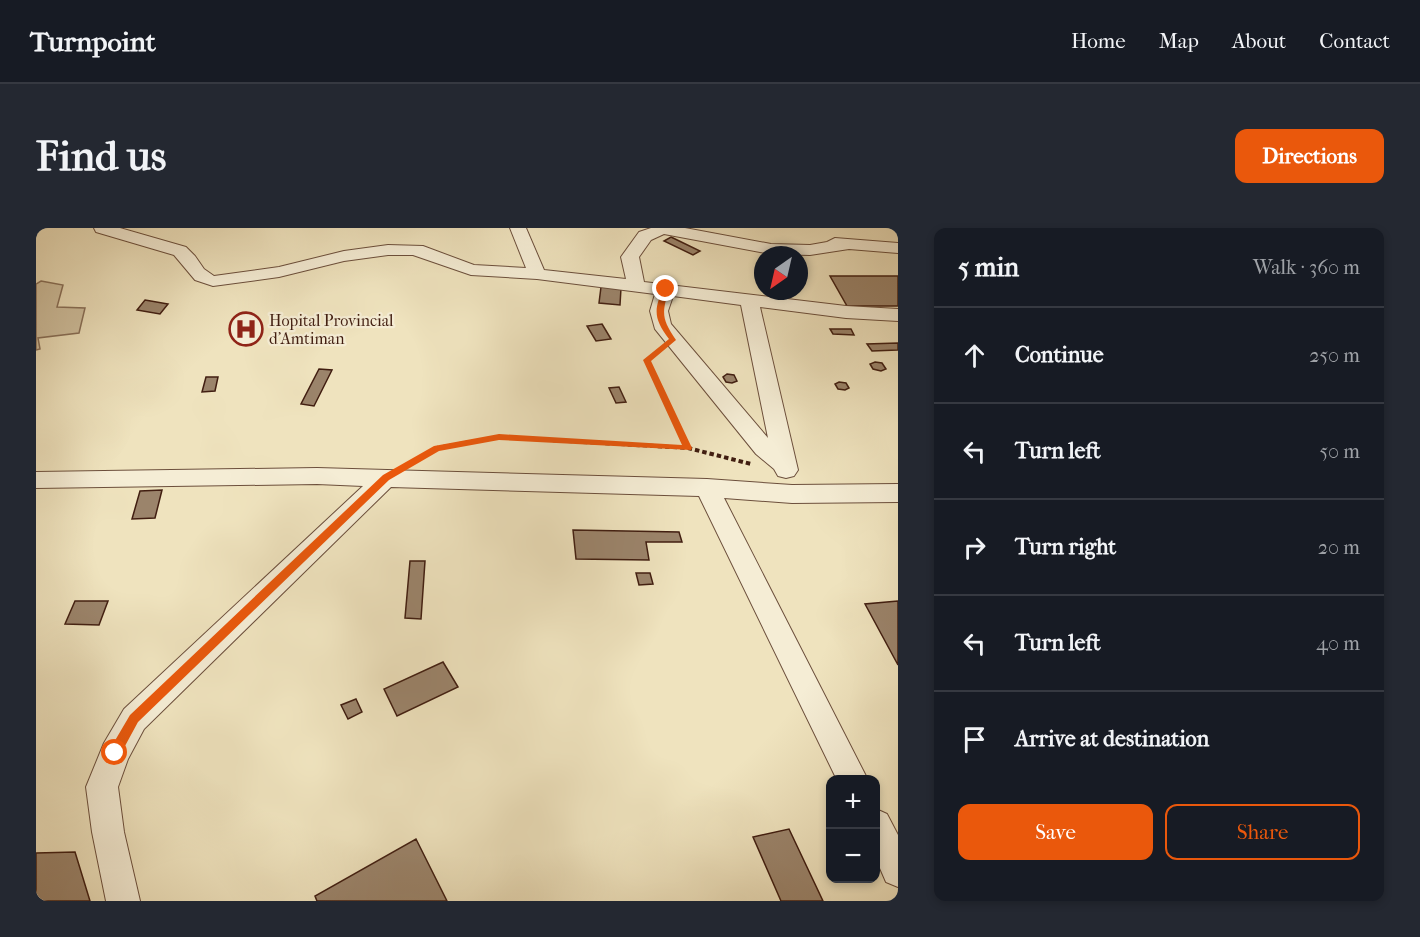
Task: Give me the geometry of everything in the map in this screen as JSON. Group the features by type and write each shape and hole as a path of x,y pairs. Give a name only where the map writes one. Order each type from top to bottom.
{"street":[{"path":"102,228 180,251 187,255 197,274 203,279 213,281 279,272 344,256 388,250 423,251 471,270 537,274 846,312 898,315"},
{"path":"518,228 537,274"},
{"path":"752,228 817,241 898,249"},
{"path":"636,286 630,256 645,237 662,229 771,249 810,250 850,244"},
{"path":"666,289 659,311 662,325 788,477"},
{"path":"749,300 788,477"},
{"path":"36,480 306,476 707,488 788,477 898,493"},
{"path":"123,901 108,832 102,787 115,753 134,718 386,478"},
{"path":"707,488 850,775"},
{"path":"878,829 898,870"}],"path":[{"path":"673,340 647,360 688,448"},
{"path":"386,478 437,448 499,437 688,448 788,477"}],"shaded area":[{"path":"41,281 63,285 57,307 85,308 79,333 38,338 40,349 36,350 36,284"}],"building":[{"path":"671,237 700,251 693,255 664,241"},
{"path":"830,276 898,276 898,306 847,306"},
{"path":"601,287 621,288 620,305 599,303"},
{"path":"145,300 168,304 160,314 137,310"},
{"path":"602,324 611,339 596,341 587,326"},
{"path":"830,329 851,329 854,335 833,334"},
{"path":"898,343 898,350 872,351 867,344"},
{"path":"882,363 886,369 881,371 873,369 870,364"},
{"path":"319,369 332,370 314,406 301,404"},
{"path":"727,374 734,375 737,381 726,382 723,377"},
{"path":"206,377 218,377 215,391 202,392"},
{"path":"846,383 849,388 838,389 835,384"},
{"path":"619,387 626,402 616,403 609,388"},
{"path":"162,490 155,518 132,519 140,491"},
{"path":"573,530 679,532 682,542 646,542 649,560 576,559"},
{"path":"410,561 425,561 421,619 405,618"},
{"path":"636,573 650,573 653,584 639,585"},
{"path":"75,601 108,601 99,625 65,624"},
{"path":"898,601 898,665 865,604"},
{"path":"443,662 458,687 397,716 384,689"},
{"path":"356,699 362,712 348,719 341,705"},
{"path":"789,829 823,901 781,901 753,837"},
{"path":"416,839 447,901 317,901 315,896"},
{"path":"75,852 90,901 36,901 36,853"}],"place":[{"name":"Hopital Provincial d'Amtiman","path":"246,329"}],"route":[{"path":"115,753 134,718 386,478 437,448 499,437 688,448 647,360 673,340 662,325 659,311 666,289"}]}
